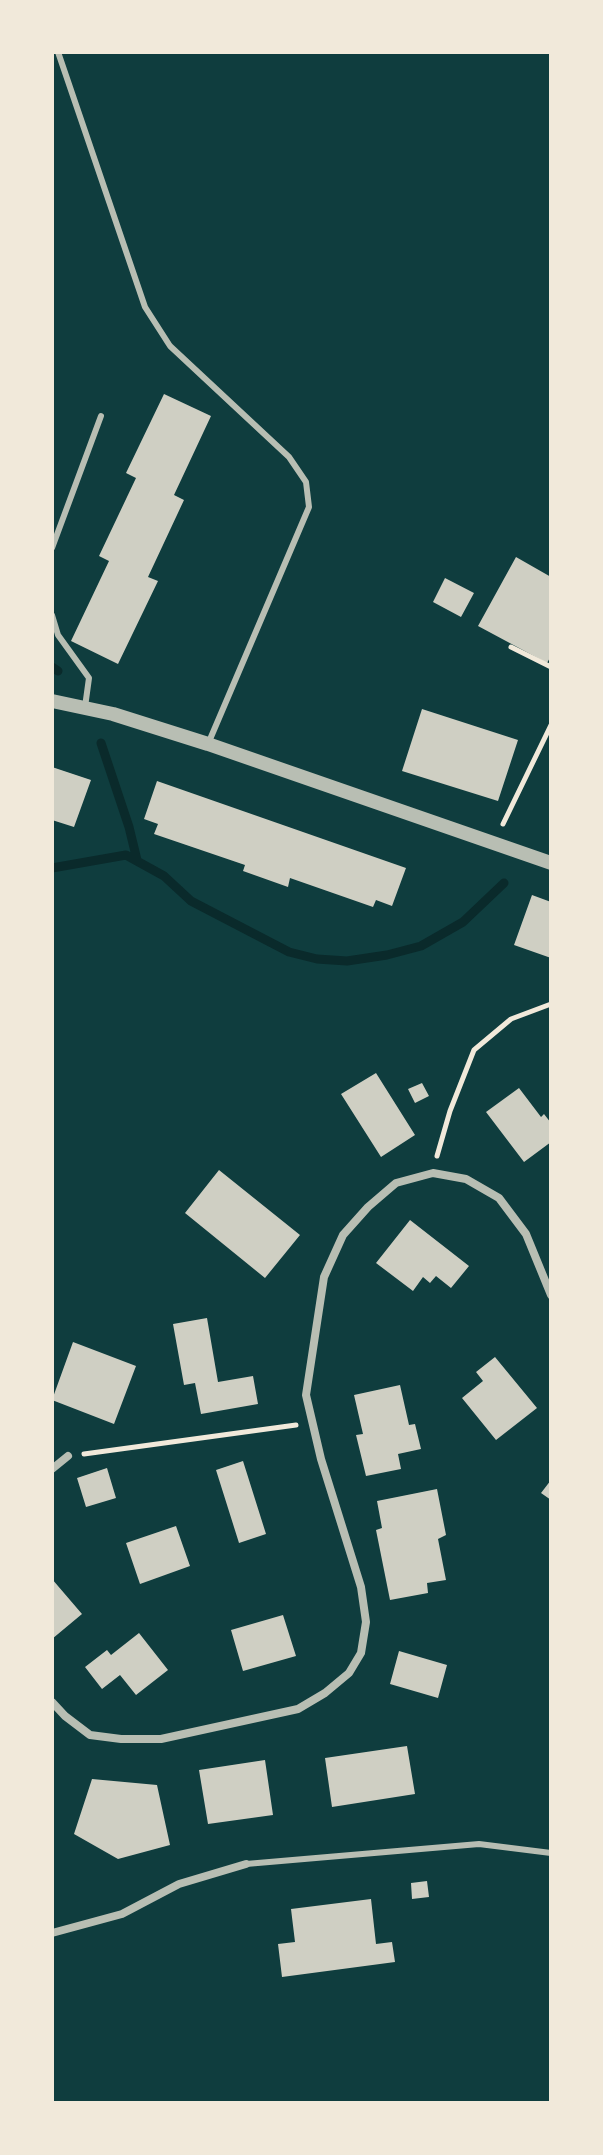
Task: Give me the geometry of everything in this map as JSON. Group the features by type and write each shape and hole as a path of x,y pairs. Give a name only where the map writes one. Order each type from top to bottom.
{"street":[{"path":"52,701 85,707 208,744 551,863"},
{"path":"52,1702 90,1735 161,1739 298,1709 325,1693 349,1673 361,1653 366,1622 361,1587 306,1395 324,1277 343,1235 368,1207 396,1183 433,1173 466,1179 499,1198 526,1234 551,1295"},
{"path":"52,1469 68,1456"},
{"path":"52,1933 122,1914 179,1884 246,1864"}],"lane":[{"path":"58,52 145,307 170,346 289,457 306,482 309,507 208,744"},
{"path":"52,548 101,416"},
{"path":"52,615 58,635 89,678 85,707"},
{"path":"246,1864 479,1844 551,1853"}],"path":[{"path":"511,647 551,667"},
{"path":"503,825 551,725"},
{"path":"433,1173 450,1111 474,1050 511,1019 551,1004"},
{"path":"68,1456 312,1422"}],"building":[{"path":"164,394 211,416 174,495 184,500 148,577 158,581 118,664 71,641 109,561 99,556 136,478 126,473"},
{"path":"516,557 551,577 551,656 547,663 478,626"},
{"path":"445,578 474,593 461,617 433,602"},
{"path":"422,709 518,740 498,801 402,771"},
{"path":"52,767 91,780 74,827 52,820"},
{"path":"157,781 406,868 392,906 376,900 373,907 290,878 288,887 243,871 245,865 154,834 158,824 144,819"},
{"path":"532,895 551,902 551,958 514,945"},
{"path":"376,1073 415,1135 381,1157 341,1094"},
{"path":"422,1083 429,1096 415,1103 408,1089"},
{"path":"519,1088 541,1117 544,1114 551,1123 551,1142 524,1162 486,1112"},
{"path":"219,1170 300,1235 265,1278 185,1213"},
{"path":"410,1220 469,1266 451,1288 436,1276 430,1283 423,1277 413,1291 376,1263"},
{"path":"207,1318 218,1382 253,1376 258,1404 201,1414 195,1383 184,1385 173,1324"},
{"path":"73,1342 136,1366 114,1424 52,1400"},
{"path":"495,1357 537,1408 496,1440 462,1398 483,1381 476,1372"},
{"path":"400,1385 409,1425 415,1424 421,1449 398,1454 401,1469 366,1476 356,1435 363,1434 354,1395"},
{"path":"243,1461 266,1534 239,1543 216,1470"},
{"path":"107,1468 116,1498 86,1507 77,1478"},
{"path":"551,1480 551,1500 541,1493"},
{"path":"437,1489 446,1535 438,1539 446,1580 427,1583 428,1593 390,1600 376,1530 382,1528 377,1501"},
{"path":"176,1526 190,1566 140,1584 126,1543"},
{"path":"52,1579 82,1614 52,1639"},
{"path":"283,1615 296,1656 243,1671 231,1630"},
{"path":"139,1633 168,1670 136,1695 120,1675 102,1689 85,1667 107,1650 111,1655"},
{"path":"399,1651 447,1665 438,1698 390,1684"},
{"path":"407,1746 415,1794 332,1807 325,1758"},
{"path":"265,1760 273,1815 208,1824 199,1770"},
{"path":"92,1779 157,1785 170,1845 118,1859 74,1834"},
{"path":"427,1881 429,1897 412,1899 411,1883"},
{"path":"371,1899 376,1944 392,1942 395,1962 282,1977 278,1944 295,1942 291,1909"}],"waterway":[{"path":"52,667 58,671"},
{"path":"101,743 137,860"},
{"path":"52,868 126,855 164,876 191,901 289,952 317,959 347,961 421,946 463,922 504,883"}]}
